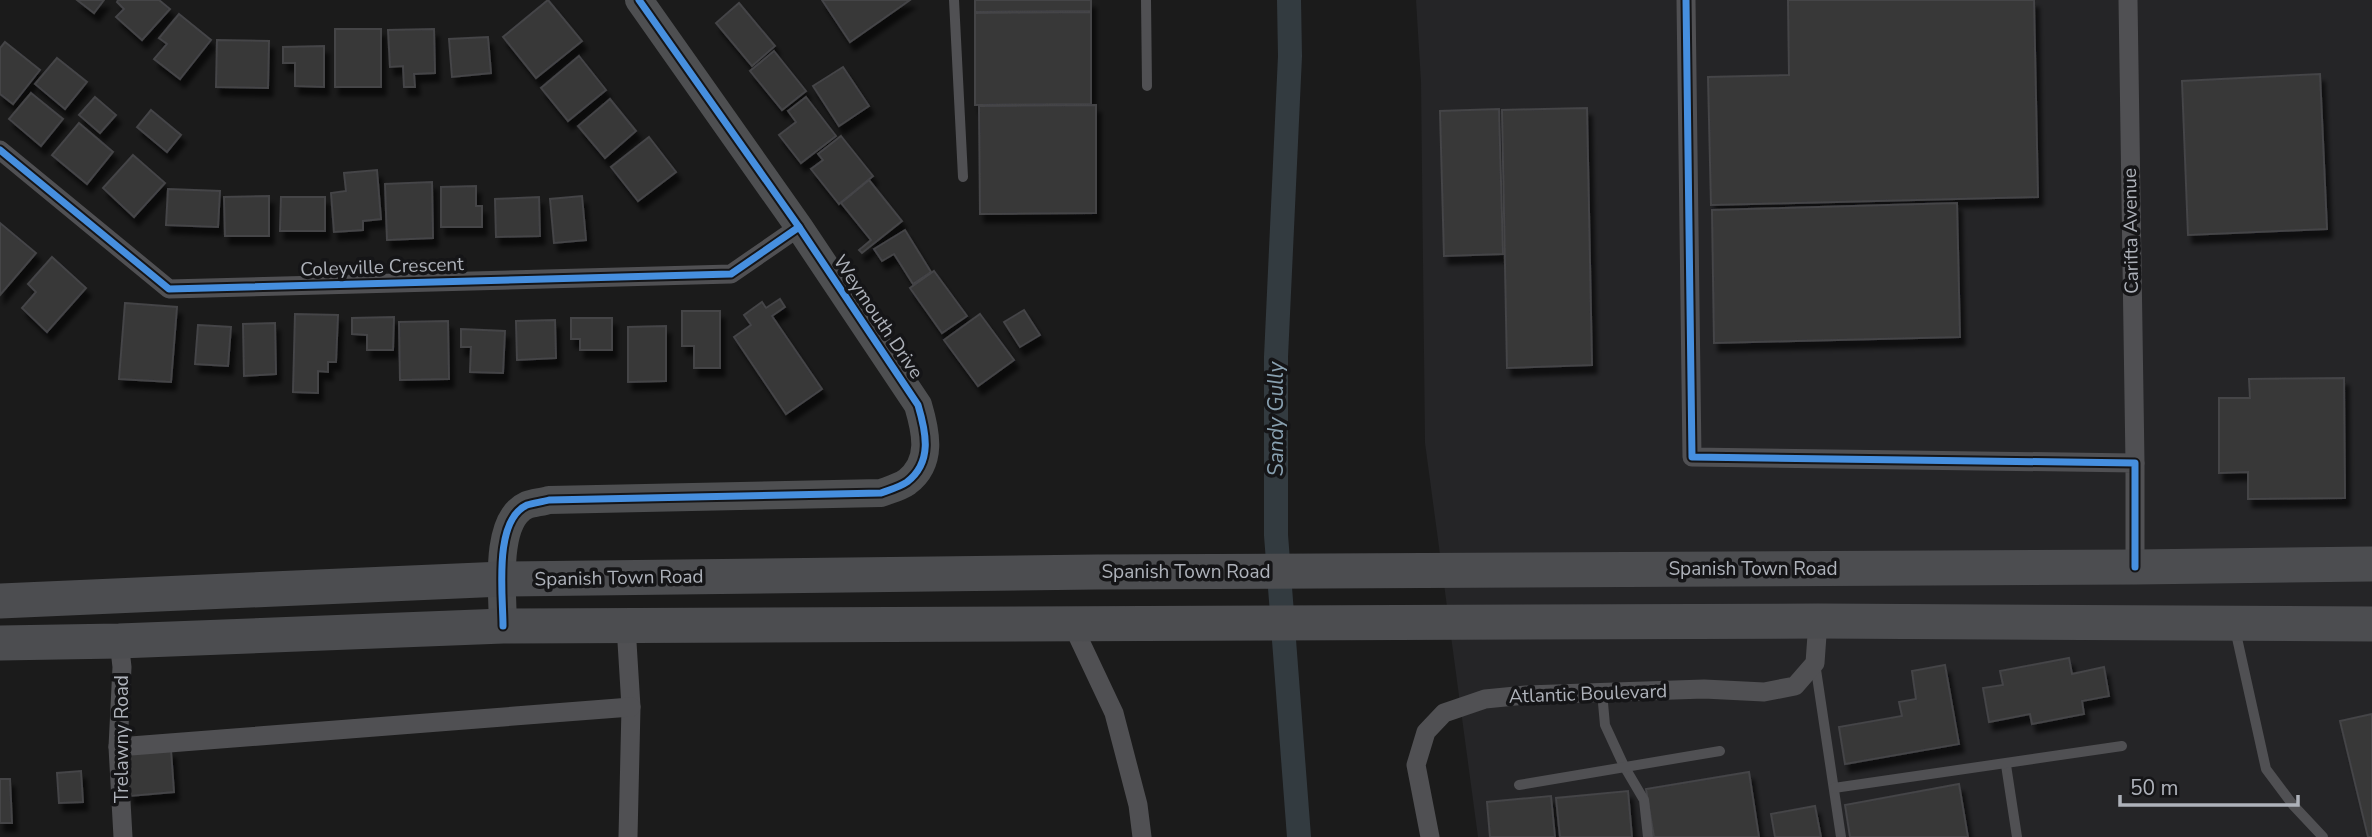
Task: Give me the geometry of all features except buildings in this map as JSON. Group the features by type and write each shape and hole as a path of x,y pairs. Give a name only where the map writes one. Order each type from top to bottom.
{"highway":[{"name":"Spanish Town Road","path":"0,601 503,579 1096,572 2372,564"},
{"path":"0,643 503,626 1818,621 2372,624"}],"street":[{"name":"Weymouth Drive","path":"503,626 501,548 508,525 524,506 549,500 881,493 906,483 922,462 927,435 918,405 799,227 639,0"},
{"path":"1686,0 1692,457 2135,463"},
{"name":"Carifta Avenue","path":"2128,0 2135,567"},
{"name":"Coleyville Crescent","path":"0,150 169,289 731,274 799,227"},
{"path":"1815,663 1818,621"},
{"path":"1072,624 1114,713 1138,805 1142,837"},
{"path":"626,626 631,707 628,837"},
{"name":"Trelawny Road","path":"119,641 122,667 118,747 123,837"},
{"name":"Atlantic Boulevard","path":"1430,837 1416,765 1426,732 1444,713 1485,699 1704,689 1764,692 1794,686 1815,663"},
{"path":"118,747 631,707"}],"lane":[{"path":"954,0 963,177"},
{"path":"1146,0 1147,86"},
{"path":"2234,625 2266,769 2293,805 2323,837"},
{"path":"1815,663 1841,837"},
{"path":"1602,692 1605,725 1644,800 1648,837"},
{"path":"1834,788 2122,746"},
{"path":"1519,785 1720,751"},
{"path":"2006,765 2017,837"}],"shaded area":[{"path":"1416,0 2372,0 2372,837 1478,837 1425,443 1421,82"}],"waterway":[{"name":"Sandy Gully","path":"1289,0 1290,56 1276,357 1276,535 1299,837"}],"cycle path":[{"path":"503,626 504,542 516,513 527,505 549,500 881,493 907,482 921,465 924,456 925,436 918,405 799,227 639,0"},
{"path":"1686,0 1692,457 2135,463 2135,567"},
{"path":"0,150 169,289 731,274 799,227"}]}
